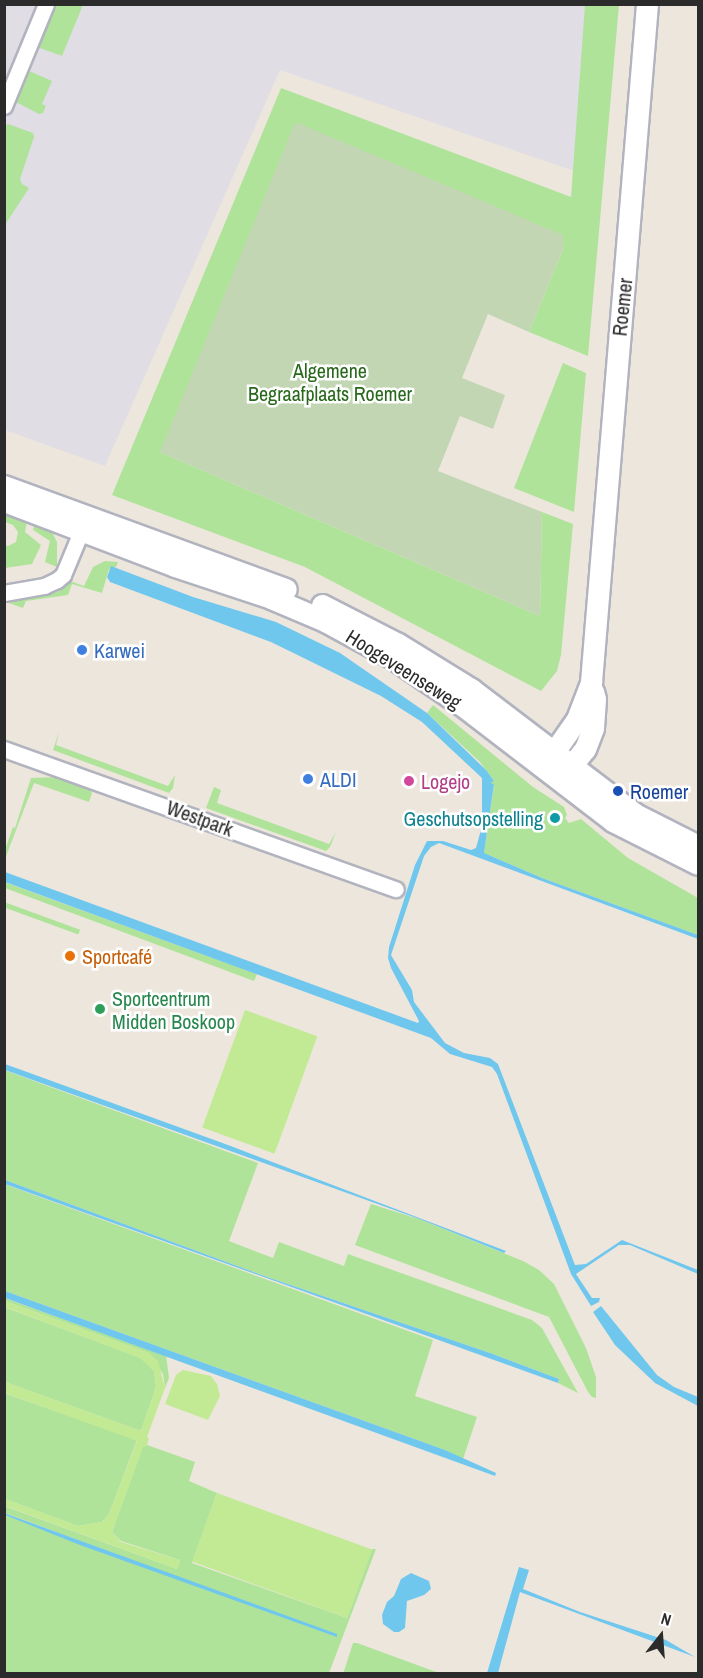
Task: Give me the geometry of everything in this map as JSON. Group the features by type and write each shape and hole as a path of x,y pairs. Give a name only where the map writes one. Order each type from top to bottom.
{"main road":[{"name":"Roemer","path":"552,775 554,752 577,719 591,682 646,4"},
{"name":"Hoogeveenseweg","path":"4,486 175,566 271,598 326,621 393,658 432,685 613,821 699,864"},
{"name":"Hoogeveenseweg","path":"4,501 282,587 354,620 471,689 635,814 699,846"},
{"name":"Roemer","path":"571,766 585,749 593,728 596,699 591,682"},
{"path":"552,775 571,766"}],"street":[{"path":"4,105 46,4"},
{"path":"4,593 53,584 63,575 84,524"},
{"name":"Westpark","path":"4,749 396,889"}],"shaded area":[{"path":"5,5 588,5 583,174 280,70 105,466 5,430"}],"green space":[{"path":"54,5 83,5 62,56 37,47"},
{"path":"585,5 619,5 588,356 529,332 563,249 160,452 540,616 542,512 573,524 561,655 557,671 541,691 305,567 112,495 281,88 571,197"},
{"path":"27,70 52,81 42,104 46,106 43,113 39,114 14,101"},
{"name":"Algemene Begraafplaats Roemer","path":"298,123 563,235 563,249 529,332 488,314 462,378 505,395 493,429 460,416 438,471 542,512 540,616 160,452 294,125"},
{"path":"8,124 33,133 34,137 20,179 22,184 29,188 5,225 4,126"},
{"path":"563,363 586,373 574,512 514,488"},
{"path":"4,510 28,515 25,532 41,545 32,564 5,568 5,545 16,542 18,532 13,525 5,522"},
{"path":"36,518 51,530 57,542 57,567 45,562 50,541 33,530"},
{"path":"105,561 118,562 116,567 109,569 102,593 72,584 68,595 26,601 23,608 9,603 19,597 58,592 70,581 84,586 93,567"},
{"path":"433,705 533,787 564,807 567,815 565,818 569,823 581,819 628,858 698,898 698,935 542,878 484,853 494,785 488,783 494,781 480,762 427,713"},
{"path":"59,732 56,745 168,786 175,775 173,788 169,793 53,750"},
{"path":"60,777 88,787 92,793 89,802 34,783 5,859 5,850 13,827 15,828 31,778"},
{"path":"214,787 221,790 217,803 329,844 336,832 330,847 326,851 206,808"},
{"path":"4,882 257,974 254,981 5,888"},
{"path":"4,902 80,930 78,934 4,907"},
{"path":"245,1010 317,1036 275,1154 202,1127"},
{"path":"4,1070 258,1163 229,1241 273,1258 279,1242 344,1266 348,1254 532,1320 542,1328 578,1393 558,1383 559,1379 490,1353 267,1277 5,1180"},
{"path":"4,1184 433,1340 415,1396 477,1417 463,1459 445,1450 5,1291"},
{"path":"371,1204 422,1220 523,1261 539,1270 554,1284 586,1348 596,1377 596,1398 588,1392 549,1317 355,1245"},
{"path":"4,1298 166,1355 169,1378 165,1388 163,1374 149,1353 5,1301"},
{"path":"5,1301 149,1353 158,1361 165,1388 147,1437 149,1438 147,1445 143,1447 112,1532 121,1542 180,1560 177,1569 5,1506 5,1499 78,1526 102,1522 109,1514 137,1441 5,1393 5,1382 141,1431 156,1387 154,1371 140,1358 5,1307"},
{"path":"4,1307 141,1358 154,1371 156,1387 141,1431 5,1382"},
{"path":"183,1370 211,1376 217,1384 220,1396 208,1420 165,1404 176,1375"},
{"path":"4,1393 137,1440 109,1514 102,1522 78,1526 5,1499"},
{"path":"147,1445 195,1462 189,1481 217,1493 192,1563 347,1618 372,1549 376,1549 329,1673 5,1673 5,1515 337,1636 5,1513 4,1506 177,1569 180,1560 121,1541 112,1532 143,1446"},
{"path":"217,1493 372,1549 347,1618 192,1562"},
{"path":"353,1643 357,1643 439,1673 343,1674"}],"water":[{"path":"111,566 193,597 276,622 340,653 427,713 486,770 494,781 490,783 494,784 484,853 542,878 698,935 698,939 439,843 431,847 424,856 391,955 412,990 414,1002 445,1043 464,1053 490,1058 498,1064 575,1265 586,1264 622,1240 698,1270 698,1274 630,1245 619,1245 576,1274 592,1298 600,1298 599,1302 591,1306 571,1274 497,1074 492,1067 450,1054 431,1038 5,882 5,872 418,1023 419,1021 391,968 388,958 389,947 415,865 427,841 443,841 471,850 476,848 482,826 482,778 422,722 381,696 271,642 110,582 107,577"},
{"path":"5,1064 228,1145 506,1251 504,1253 422,1220 5,1070"},
{"path":"5,1180 267,1277 490,1353 559,1379 558,1383 5,1184"},
{"path":"5,1291 445,1450 496,1473 495,1476 5,1298"},
{"path":"601,1306 657,1375 674,1387 698,1397 698,1406 655,1383 615,1345 593,1312"},
{"path":"4,1513 337,1634 337,1637 80,1545"},
{"path":"519,1567 529,1570 523,1589 580,1612 666,1640 695,1657 520,1592 498,1673 487,1673"},
{"path":"411,1573 429,1581 431,1589 424,1595 407,1601 405,1628 394,1632 383,1624 382,1615 401,1579"}],"place":[{"name":"Karwei","path":"82,650"},
{"name":"ALDI","path":"308,779"},
{"name":"Logejo","path":"409,781"},
{"name":"Roemer","path":"618,791"},
{"name":"Geschutsopstelling","path":"555,818"},
{"name":"Sportcafé","path":"70,956"},
{"name":"Sportcentrum Midden Boskoop","path":"100,1009"}]}
